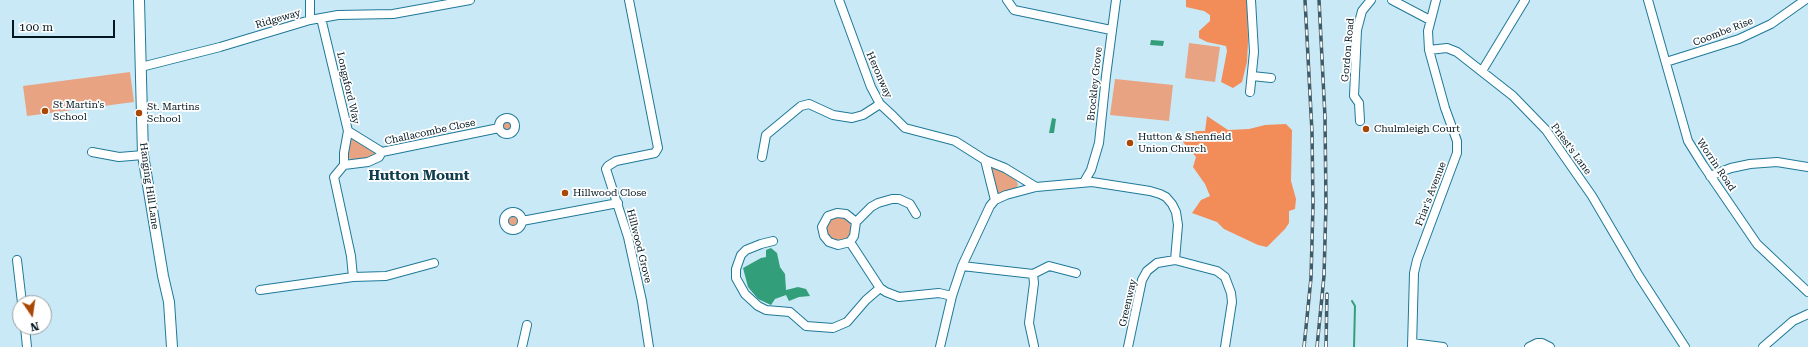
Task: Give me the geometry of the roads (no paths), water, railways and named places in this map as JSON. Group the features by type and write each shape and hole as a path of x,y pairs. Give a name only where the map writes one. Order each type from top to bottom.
{"street":[{"name":"Hanging Hill Lane","path":"139,0 143,155 163,276 169,302 172,347"},
{"path":"310,0 310,20"},
{"name":"Ridgeway","path":"141,67 220,47 310,20 338,15 393,14 470,0"},
{"name":"Hillwood Grove","path":"629,0 658,148 655,153 616,161 606,169 618,204 642,300 649,347"},
{"name":"Heronway","path":"839,0 863,68 880,104 905,128 950,140 986,160 1006,169 1036,187"},
{"path":"1007,0 1014,10 1111,30"},
{"name":"Brockley Grove","path":"1084,182 1092,170 1099,143 1111,30 1116,0"},
{"path":"1250,92 1254,52 1251,0"},
{"name":"Gordon Road","path":"1360,121 1359,103 1354,96 1359,20 1362,11 1371,0"},
{"path":"1392,0 1430,20"},
{"path":"1429,50 1428,31 1436,0"},
{"path":"1482,71 1525,0"},
{"name":"Worrin Road","path":"1648,0 1688,141 1710,176 1757,244 1808,292"},
{"name":"Coombe Rise","path":"1666,62 1739,39 1771,24 1805,0"},
{"name":"Longaford Way","path":"321,18 348,131 344,152 344,165 334,177 351,256 353,277"},
{"name":"Priest's Lane","path":"1429,50 1447,48 1452,50 1482,71 1513,96 1546,130 1561,149 1592,196 1639,276 1685,347"},
{"name":"Friar's Avenue","path":"1412,345 1414,280 1417,260 1458,153 1457,141 1445,108 1429,50"},
{"path":"1252,76 1271,78"},
{"path":"762,157 766,135 801,106 809,104 833,115 852,118 863,115 880,104"},
{"name":"Challacombe Close","path":"344,165 368,162 379,157 382,152 499,128"},
{"path":"348,131 382,152"},
{"path":"92,152 119,157 143,155"},
{"path":"986,160 995,200"},
{"path":"1710,176 1731,168 1750,164 1777,162 1808,167"},
{"path":"1092,170 1101,182"},
{"path":"940,347 952,296 962,266 985,214 995,200 1022,190 1036,187 1084,182 1101,182 1150,191 1166,197 1172,204 1176,212 1178,225 1176,260 1217,271 1225,277 1231,293 1232,302 1225,347"},
{"path":"856,222 846,214 836,213 828,216 822,227 824,236 829,242 838,245 850,242 854,236 856,222 871,207 892,199 905,201 910,204 916,214"},
{"path":"522,221 618,204"},
{"path":"773,241 752,247 741,255 736,269 736,278 740,286 745,294 758,306 773,312 790,312 801,323 812,327 833,328 842,325 880,288"},
{"path":"850,242 880,288 899,297 939,293 952,296"},
{"path":"17,260 21,295"},
{"name":"Greenway","path":"1128,347 1142,280 1148,271 1157,263 1176,260"},
{"path":"260,290 353,277 386,276 434,263"},
{"path":"962,266 1033,274 1049,266 1076,273"},
{"path":"1033,274 1034,283 1029,323 1034,346"},
{"path":"1763,347 1793,321 1808,314"},
{"path":"522,347 527,325"},
{"path":"26,335 27,347"},
{"path":"1529,347 1537,343 1542,343 1550,347"},
{"path":"1412,345 1443,347"}],"waterway":[{"path":"1352,301 1355,306 1354,347"}],"railway":[{"path":"1304,347 1311,278 1313,205 1312,132 1305,0"},
{"path":"1317,347 1324,276 1326,204 1325,117 1319,0"},
{"path":"1326,347 1327,294"}],"place":[{"name":"St Martin's School","path":"45,111"},
{"name":"St. Martins School","path":"139,113"},
{"name":"Chulmleigh Court","path":"1366,129"},
{"name":"Hutton & Shenfield Union Church","path":"1130,143"},
{"name":"Hillwood Close","path":"565,193"}],"district":[{"name":"Hutton Mount","path":"419,176"}]}
